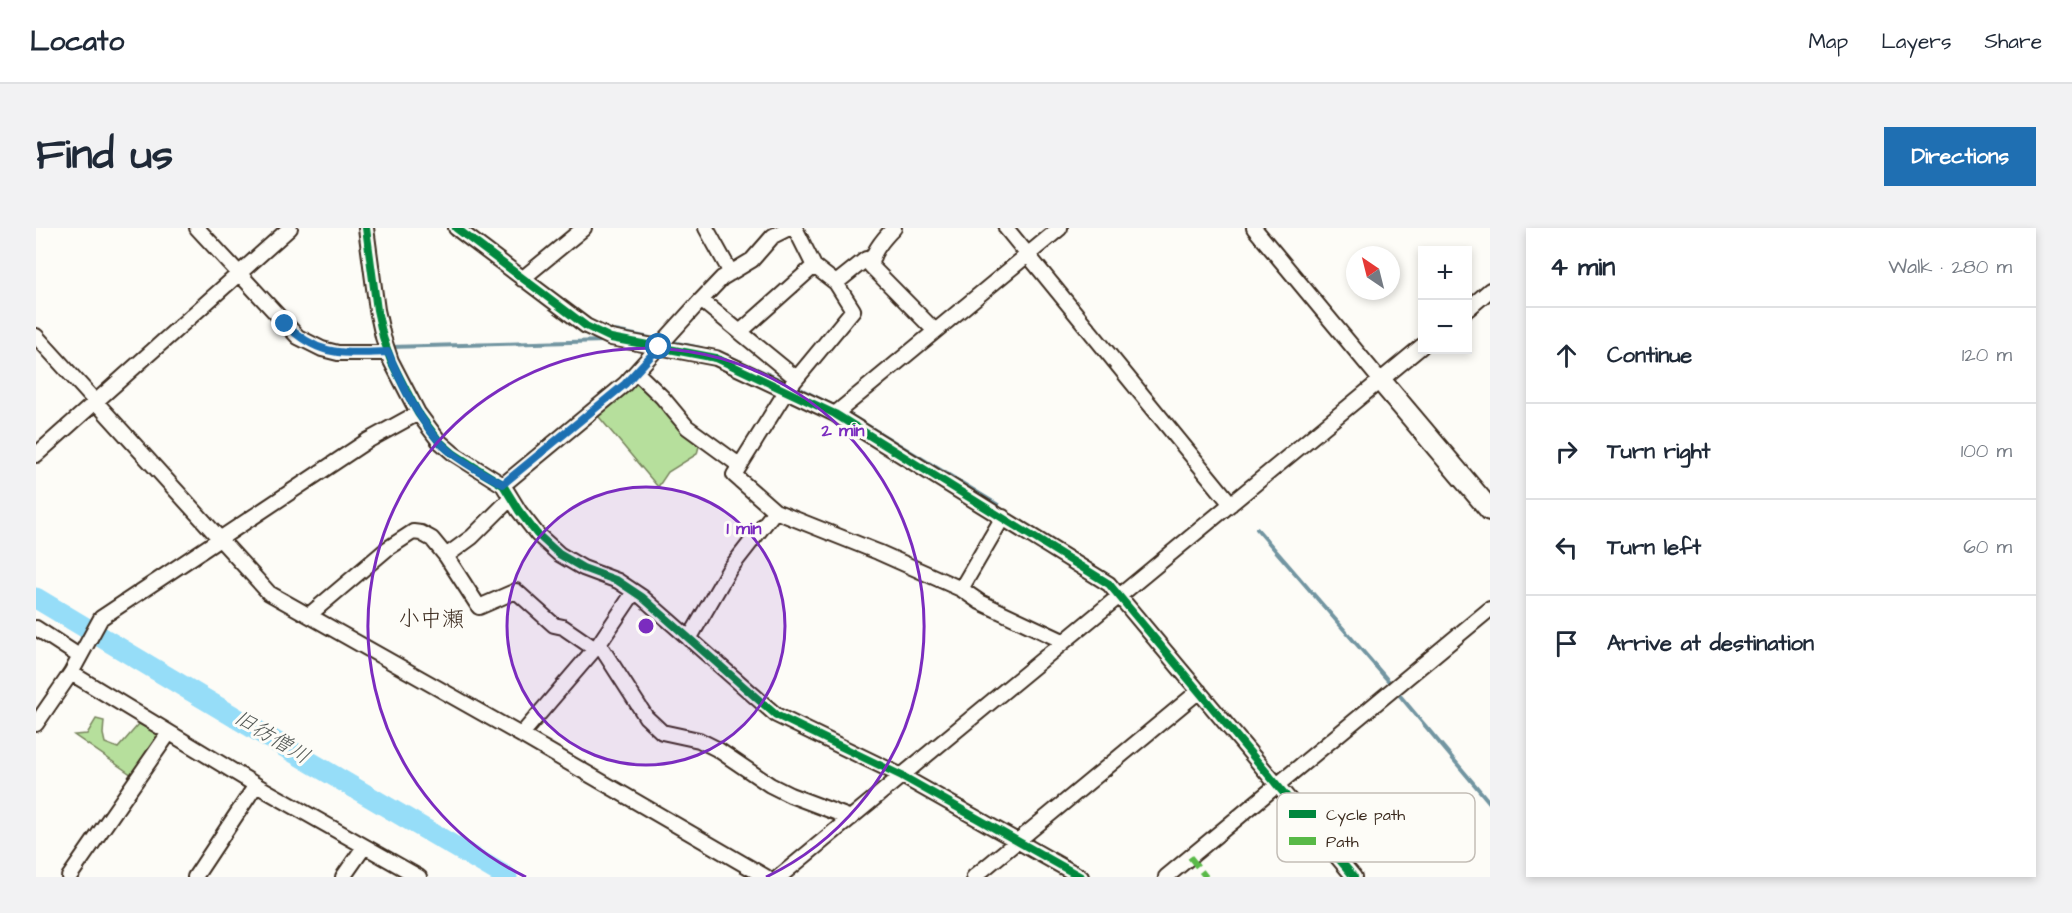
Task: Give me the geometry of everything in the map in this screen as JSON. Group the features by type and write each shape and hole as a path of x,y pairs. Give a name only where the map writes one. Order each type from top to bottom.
{"street":[{"path":"197,228 298,337 310,344 338,353 388,352"},
{"path":"36,455 290,228"},
{"path":"366,228 377,310 388,352 418,413 439,441 454,454 503,484 537,534 559,555 583,568 618,581 634,592 776,715 902,776 1081,877"},
{"path":"456,228 586,326 611,338 716,358 787,390 835,414 1109,584 1284,793"},
{"path":"522,279 584,228"},
{"path":"706,228 731,273"},
{"path":"503,484 625,384 722,278 752,260 773,236 789,228"},
{"path":"795,228 814,266 836,283 853,310 787,390 734,475 775,511 878,552 1063,641"},
{"path":"873,228 890,232 871,261 871,266 935,331"},
{"path":"1006,228 1231,504"},
{"path":"835,414 1060,228"},
{"path":"1254,228 1490,510"},
{"path":"836,283 866,259 871,261"},
{"path":"740,332 814,266"},
{"path":"1472,305 1490,290"},
{"path":"700,300 796,378"},
{"path":"36,336 269,593 766,877"},
{"path":"779,877 1418,349"},
{"path":"636,372 662,397 687,427 739,465"},
{"path":"36,724 71,673 101,618 367,441 418,413"},
{"path":"446,556 472,537 511,498"},
{"path":"689,639 729,570 775,511"},
{"path":"961,590 1003,517"},
{"path":"309,615 387,549 413,532 421,533 432,539 446,556 478,607 516,591 554,625 563,627 597,646 646,717 662,732 699,740 717,749 770,786 851,818"},
{"path":"521,735 597,646 634,592"},
{"path":"1166,877 1490,609"},
{"path":"36,628 79,656"},
{"path":"71,673 256,785 418,877"},
{"path":"974,877 1199,691"},
{"path":"69,877 170,733"},
{"path":"195,877 256,785"},
{"path":"343,877 364,847"},
{"path":"1341,862 1354,877"}],"green space":[{"path":"638,375 701,438 697,454 668,472 658,487 594,411"},
{"path":"96,719 104,721 105,743 118,748 139,724 166,738 135,777 74,735 87,734"}],"waterway":[{"path":"612,334 615,331 660,340"},
{"path":"390,347 604,341"},
{"path":"667,341 701,348"},
{"path":"726,355 787,383"},
{"path":"794,386 838,408"},
{"path":"845,412 998,505"},
{"path":"1257,529 1392,685"},
{"name":"旧彷僧川","path":"36,598 507,877"},
{"path":"1396,691 1490,803"}],"marked path":[{"path":"1190,857 1206,877"}],"cycle path":[{"path":"366,228 383,337 391,361 418,413 439,441 454,454 503,485 537,534 559,554 583,568 618,581 642,597 776,715 902,776 1081,877"},
{"path":"456,228 586,326 611,338 716,358 835,414 1109,584 1284,793"},
{"path":"1341,862 1354,877"}],"district":[{"name":"小中瀬","path":"431,619"}],"route":[{"path":"285,324 298,337 322,349 338,353 388,352 418,413 439,441 474,468 503,484 625,384 659,347"}]}
